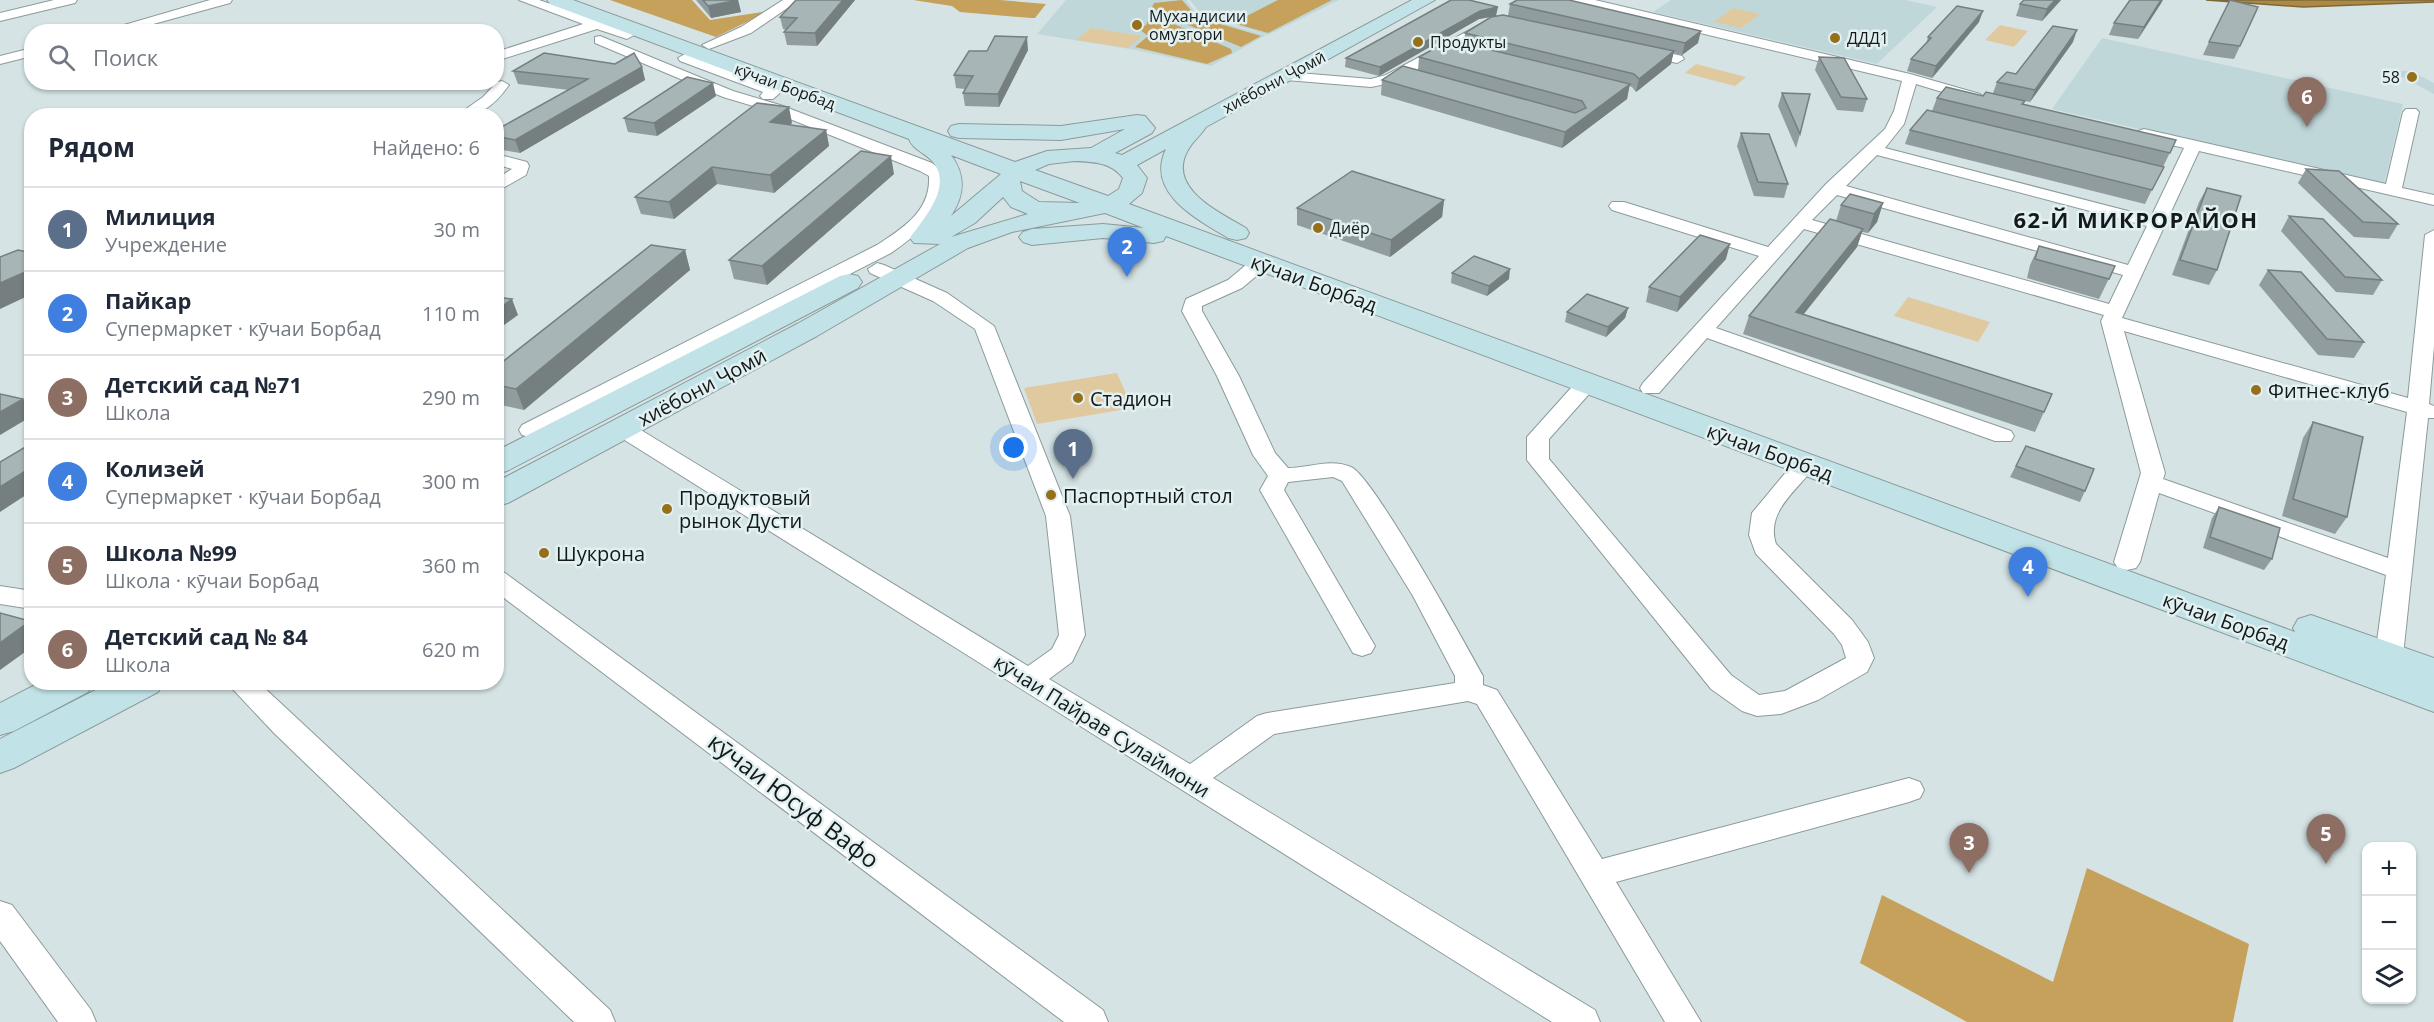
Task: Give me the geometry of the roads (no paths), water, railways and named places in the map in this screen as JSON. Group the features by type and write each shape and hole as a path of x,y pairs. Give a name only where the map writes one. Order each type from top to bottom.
{"main road":[{"name":"кӯчаи Борбад","path":"556,0 603,28 1020,170 1118,199 1230,241 1651,388 2434,672"},
{"name":"кӯчаи Борбад","path":"584,0 959,131 1020,170"},
{"name":"хиёбони Ҷомӣ","path":"1217,91 1387,0"},
{"name":"хиёбони Ҷомӣ","path":"1122,164 1426,0"},
{"path":"959,131 1060,133 1114,126 1164,115 1095,155"},
{"path":"1203,119 1176,151 1170,171 1173,181 1196,208 1230,241"},
{"path":"901,268 940,206 951,175 940,169 943,159 908,132"},
{"name":"кӯчаи Борбад","path":"1118,199 1066,212 1046,210 1015,199 1008,190 1020,170 1054,156 1095,155 1122,164"},
{"path":"1118,199 1135,178 1131,170 1122,164"},
{"path":"901,268 966,218 1020,170"},
{"path":"901,268 1004,227 1066,212"},
{"path":"901,268 967,250 1032,237 1077,232 1131,233 1230,241"},
{"name":"кӯчаи Борбад","path":"1230,241 1260,263 2434,698"},
{"name":"хиёбони Ҷомӣ","path":"504,458 775,313 901,268"},
{"name":"хиёбони Ҷомӣ","path":"504,492 623,429 901,268"},
{"path":"0,720 59,690"},
{"path":"0,757 130,690"}],"street":[{"path":"0,17 70,0"},
{"path":"136,24 225,0"},
{"path":"526,0 603,28 728,94 759,102 940,169"},
{"path":"708,45 746,30 792,0"},
{"path":"1578,0 1910,78 1989,100"},
{"path":"1286,76 1371,83 1391,80 1485,24 1505,22"},
{"path":"504,55 603,28"},
{"path":"1445,47 1468,53"},
{"path":"1631,49 1677,59"},
{"path":"0,60 24,54"},
{"path":"1401,74 1424,80"},
{"path":"1651,388 1800,222 1832,188 1875,150 1909,113 1910,78"},
{"path":"476,108 497,90"},
{"path":"2393,190 2411,112"},
{"path":"2126,130 2434,200"},
{"path":"2127,562 2153,473 2113,316 2159,224 2173,178 2194,145"},
{"path":"1875,150 2159,224"},
{"path":"504,161 521,166 520,171 504,182"},
{"path":"1832,188 2134,272"},
{"path":"530,430 775,313 884,249 940,206"},
{"path":"1618,206 1772,254"},
{"path":"1800,222 2426,410"},
{"path":"2389,656 2399,571 2426,410 2434,240"},
{"path":"1260,263 1235,284 1191,306 1269,464 1281,474 1302,476 1332,467 1343,470 1351,477 1425,595 1469,676 1469,691"},
{"path":"901,268 984,326 1058,516 1072,635 1062,656 1028,680"},
{"path":"1703,330 2003,436"},
{"path":"1587,384 1538,436 1536,446 1538,460 1721,682 1746,700 1764,706 1789,701 1857,665 1860,658 1855,642 1843,627 1765,548 1760,536 1760,522 1764,513 1804,465"},
{"name":"кӯчаи Пайрав Сулаймони","path":"623,429 1583,1022"},
{"path":"1281,474 1272,490 1362,646"},
{"path":"2151,482 2399,571"},
{"name":"кӯчаи Юсуф Вафо","path":"504,585 1091,1022"},
{"path":"0,595 24,599"},
{"path":"248,690 372,811 408,842 598,1022"},
{"path":"1189,780 1267,724 1469,691 1487,697 1684,1022"},
{"path":"1595,874 1909,790"},
{"path":"0,915 79,1022"}],"place":[{"name":"Мухандисии омузгори","path":"1137,25"},
{"name":"ДДД1","path":"1835,38"},
{"name":"Продукты","path":"1418,42"},
{"name":"58","path":"2412,77"},
{"name":"Детский сад № 84","path":"2307,127"},
{"name":"Диëр","path":"1318,228"},
{"name":"Пайкар","path":"1127,277"},
{"name":"Фитнес-клуб","path":"2256,390"},
{"name":"Стадион","path":"1078,398"},
{"name":"Милиция","path":"1073,479"},
{"name":"Паспортный стол","path":"1051,495"},
{"name":"Продуктовый рынок Дусти","path":"667,509"},
{"name":"Шукрона","path":"544,553"},
{"name":"Колизей","path":"2028,597"},
{"name":"Школа №99","path":"2326,864"},
{"name":"Детский сад №71","path":"1969,873"}],"district":[{"name":"62-Й МИКРОРАЙОН","path":"2136,219"}]}
